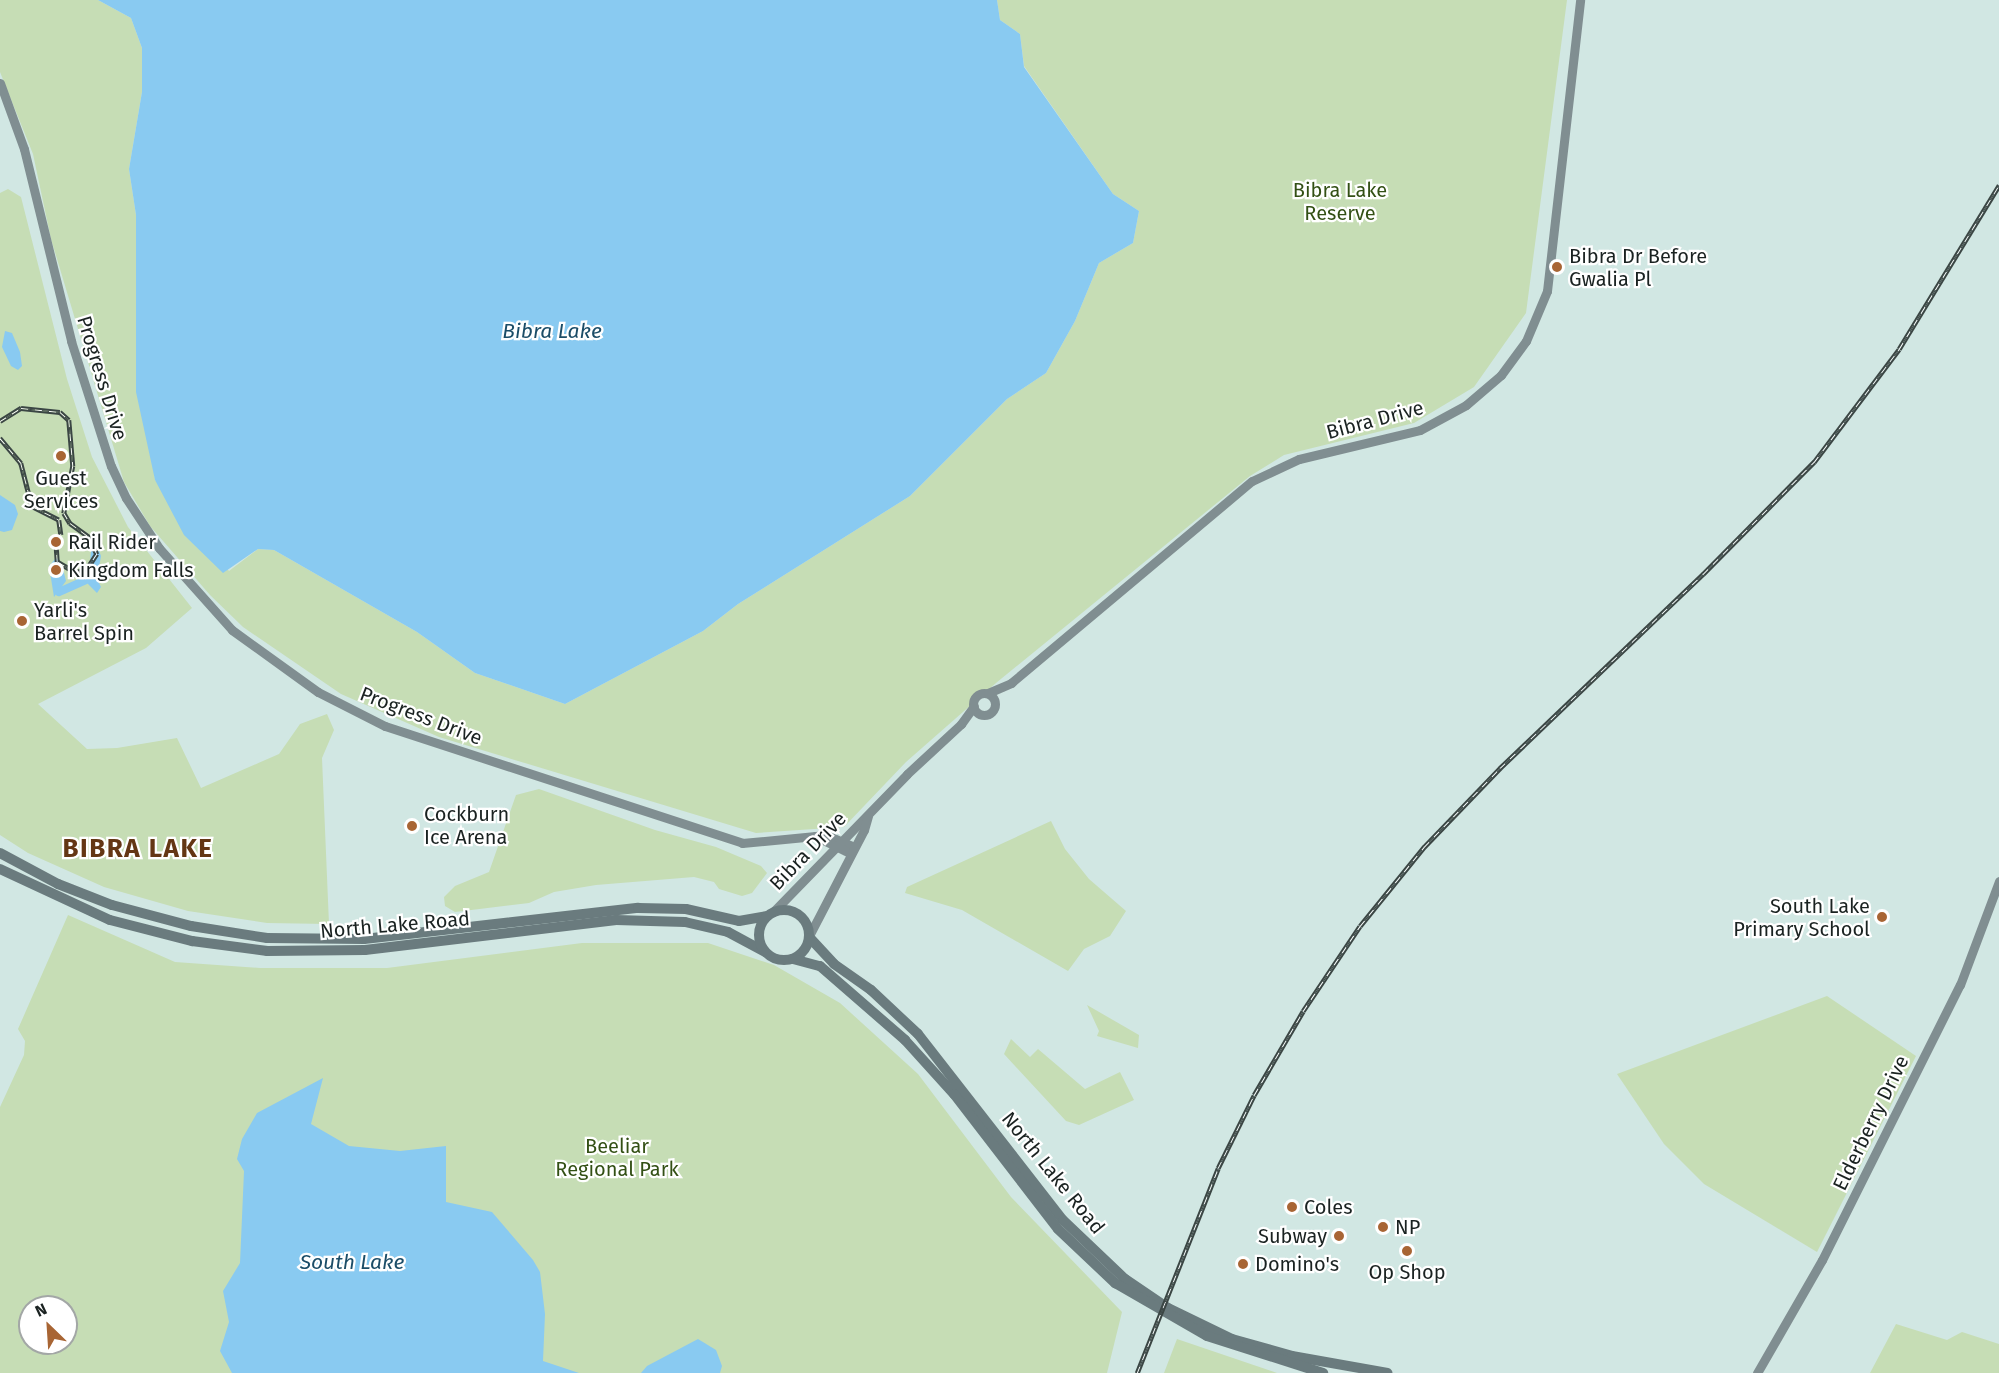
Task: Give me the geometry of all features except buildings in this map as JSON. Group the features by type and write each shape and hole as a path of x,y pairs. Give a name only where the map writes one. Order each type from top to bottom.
{"main road":[{"name":"North Lake Road","path":"0,853 58,884 112,904 191,926 267,938 364,939 638,908 686,909 739,921 770,914"},
{"name":"North Lake Road","path":"3,873 110,920 192,941 267,951 365,950 616,920 685,922 735,935 765,952"},
{"path":"787,910 800,915 810,936 804,951 793,959 778,960 765,952 759,929 770,914 787,910"},
{"name":"North Lake Road","path":"810,936 834,964 877,995 918,1034 1063,1220 1125,1279 1163,1305 1232,1339 1314,1360 1387,1373"},
{"name":"North Lake Road","path":"793,959 819,966 905,1040 954,1094 1058,1229 1115,1283 1160,1312 1207,1336 1323,1373"}],"street":[{"name":"Bibra Drive","path":"988,693 1005,687 1252,482 1299,459 1398,437 1431,425 1466,405 1510,364 1533,327 1551,273 1580,0"},
{"name":"Progress Drive","path":"0,83 24,149 74,350 111,466 126,498 159,548 232,630 318,692 385,726 742,843 815,836 852,850"},
{"name":"Bibra Drive","path":"996,704 1005,687"},
{"path":"988,693 996,704 992,712 984,715 974,706 979,694 988,693"},
{"name":"Bibra Drive","path":"770,914 924,757 961,724 974,706"},
{"name":"Bibra Drive","path":"961,724 984,715"},
{"name":"Bibra Drive","path":"810,936 868,816"},
{"name":"Elderberry Drive","path":"1757,1373 1822,1260 1960,985 1999,880"}],"green space":[{"name":"Bibra Lake Reserve","path":"0,0 98,0 131,18 142,48 142,92 129,169 136,215 137,283 155,480 229,571 258,549 274,550 417,632 475,673 565,704 703,631 738,604 910,496 1007,399 1046,373 1075,321 1099,263 1133,243 1139,211 1113,194 1024,66 1020,34 1000,20 997,0 1567,0 1526,313 1474,387 1414,423 1284,455 1250,476 996,683 906,762 844,827 756,833 439,737 341,694 243,627 210,595 150,526 124,482 51,239 33,154 0,72"},
{"path":"8,189 21,197 67,379 92,457 128,527 192,608 146,648 38,704 87,749 117,748 177,738 201,788 279,754 300,724 327,714 334,730 322,758 329,924 267,923 188,911 104,887 28,853 0,835 0,193"},
{"path":"539,789 655,830 716,847 761,866 767,873 752,893 742,896 719,889 714,882 694,877 596,885 554,892 529,903 455,912 445,906 444,897 455,886 489,872 516,795"},
{"path":"1051,821 1065,849 1089,879 1126,911 1110,936 1084,949 1068,971 962,910 905,893 907,887"},
{"name":"Beeliar Regional Park","path":"68,915 175,962 260,968 387,968 582,943 708,943 774,965 840,1003 918,1074 1011,1197 1122,1312 1107,1373 0,1373 0,1107 24,1055 25,1041 18,1029"},
{"path":"1827,996 1916,1056 1817,1252 1704,1184 1664,1144 1617,1074"},
{"path":"1087,1005 1139,1035 1138,1048 1097,1036 1099,1031"},
{"path":"1011,1039 1030,1057 1038,1049 1085,1089 1120,1072 1134,1100 1079,1125 1066,1121 1004,1054"},
{"path":"1896,1324 1947,1340 1962,1332 1999,1344 1999,1373 1870,1373"},
{"path":"1177,1339 1277,1373 1164,1373"}],"water":[{"name":"Bibra Lake","path":"98,0 997,0 1000,20 1020,34 1024,67 1113,194 1139,211 1133,243 1099,263 1075,321 1046,373 1007,399 910,496 738,604 703,631 565,704 475,673 417,632 274,550 258,549 223,573 184,535 155,480 136,392 136,215 129,169 142,92 142,48 131,18"},
{"path":"5,331 12,333 20,352 22,366 18,370 11,366 2,347"},
{"path":"0,495 15,505 18,514 12,530 4,532 0,531"},
{"path":"91,551 99,551 101,556 97,579 101,587 97,593 88,584"},
{"path":"56,558 62,565 66,581 54,597 49,566"},
{"name":"South Lake","path":"323,1078 311,1124 349,1146 400,1151 446,1146 446,1202 492,1212 533,1260 540,1272 545,1314 543,1361 579,1373 232,1373 220,1351 229,1322 223,1291 240,1263 244,1171 237,1159 242,1139 257,1113"},
{"path":"698,1339 716,1350 722,1366 720,1373 641,1373 647,1366"}],"waterway":[{"path":"59,592 88,579"}],"railway":[{"path":"1137,1373 1218,1168 1254,1095 1303,1011 1360,926 1424,847 1500,768 1703,574 1814,462 1899,349 1999,185"},
{"path":"0,421 21,408 60,412 69,420 73,466 64,513 70,523 89,537 97,554 88,568 76,573 57,562 56,548"},
{"path":"0,438 21,463 32,506 59,520 61,535"}],"place":[{"name":"Bibra Dr Before Gwalia Pl","path":"1557,267"},
{"name":"Guest Services","path":"61,456"},
{"name":"Rail Rider","path":"56,542"},
{"name":"Kingdom Falls","path":"56,570"},
{"name":"Yarli's Barrel Spin","path":"22,621"},
{"name":"Cockburn Ice Arena","path":"412,826"},
{"name":"South Lake Primary School","path":"1882,917"},
{"name":"Coles","path":"1292,1207"},
{"name":"NP","path":"1383,1227"},
{"name":"Subway","path":"1339,1236"},
{"name":"Op Shop","path":"1407,1251"},
{"name":"Domino's","path":"1243,1264"}],"district":[{"name":"BIBRA LAKE","path":"138,849"}]}
